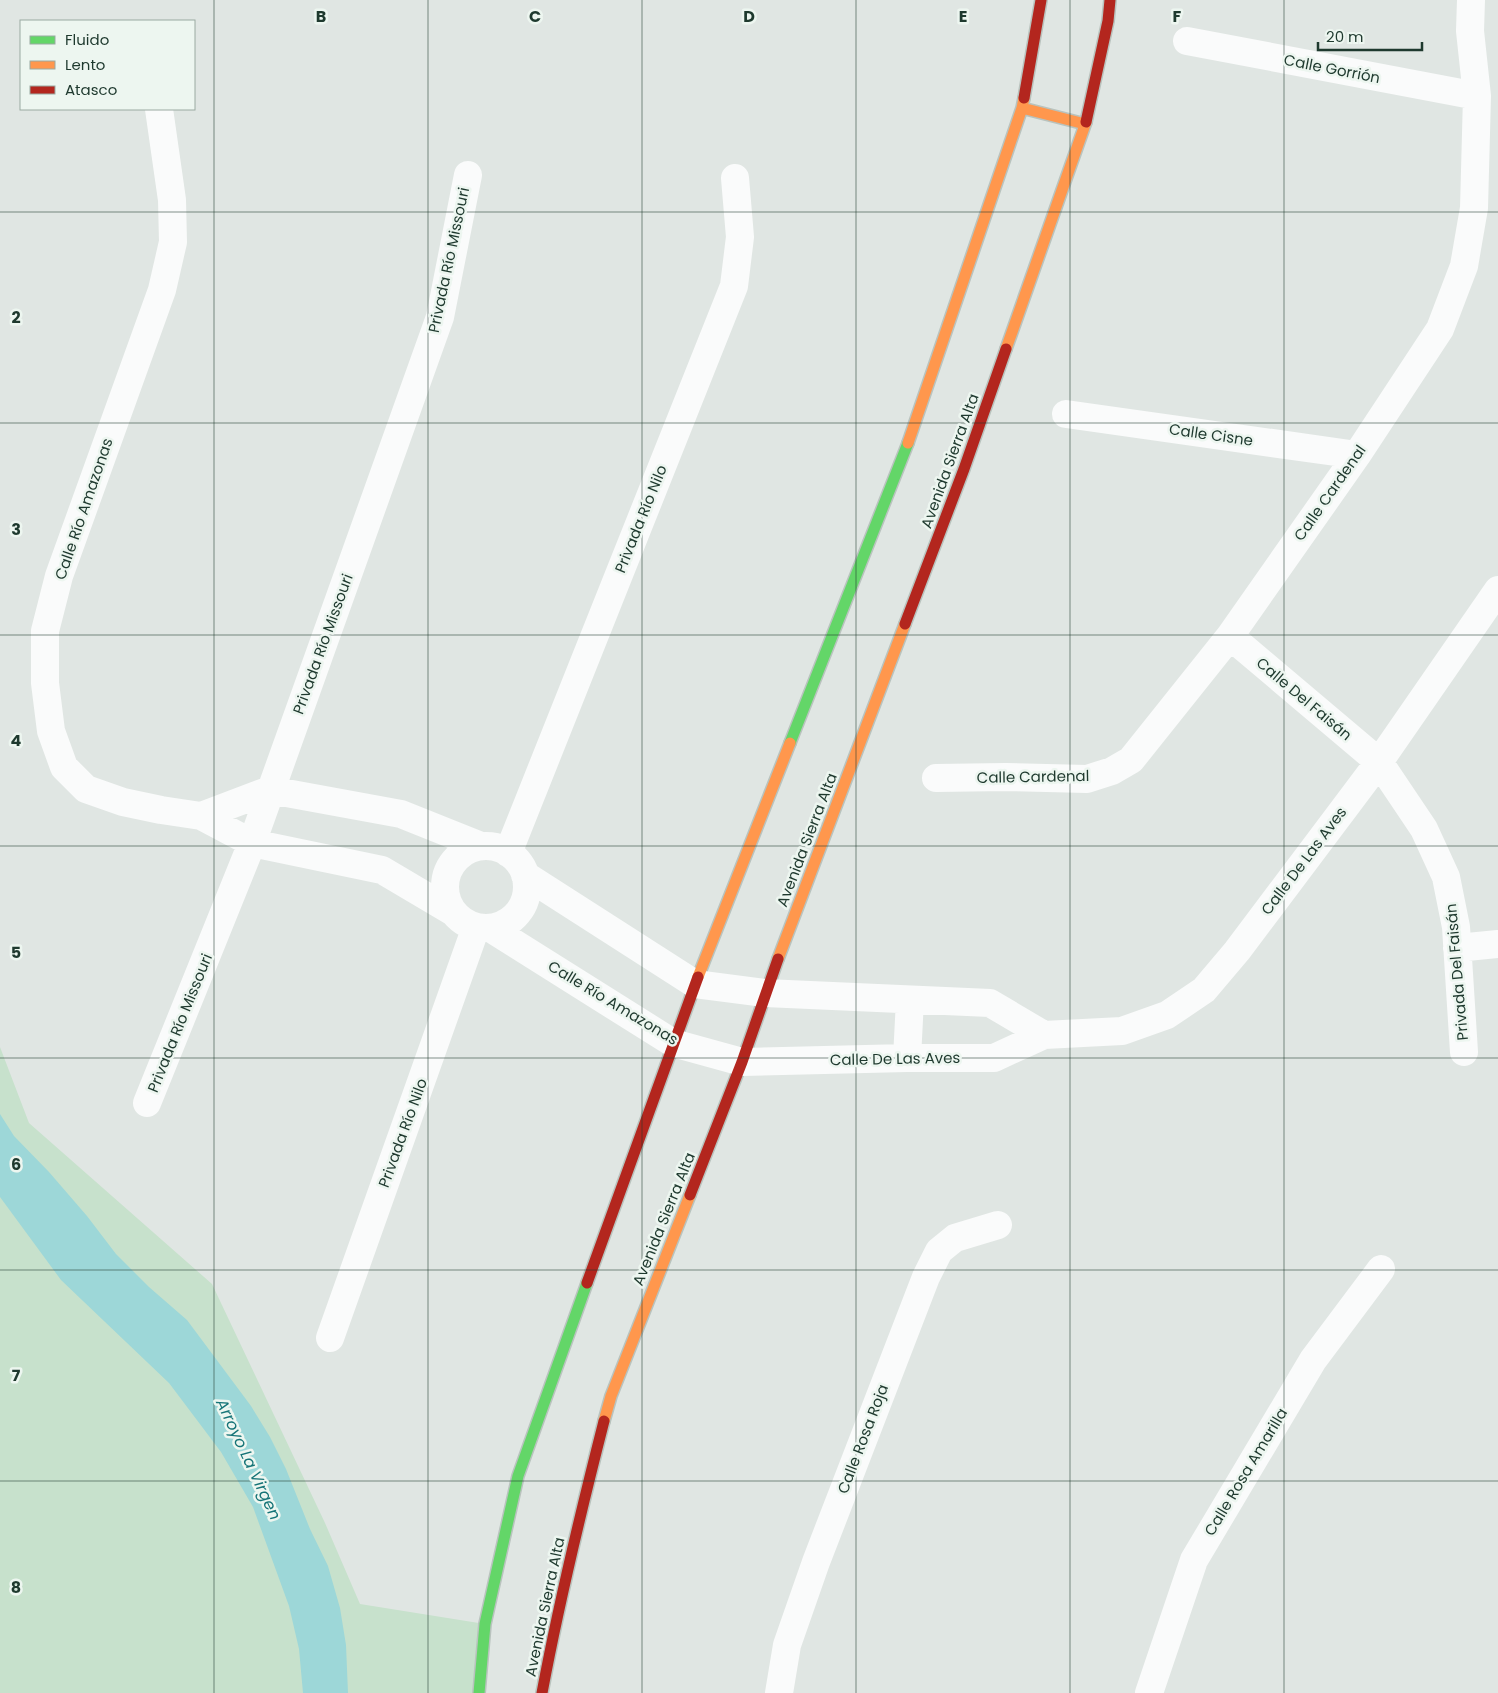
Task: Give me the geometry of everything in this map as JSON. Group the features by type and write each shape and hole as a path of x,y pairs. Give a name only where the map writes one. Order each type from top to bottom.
{"street":[{"path":"479,1693 485,1624 518,1476 695,984 907,447 1022,108 1041,0"},
{"name":"Avenida Sierra Alta","path":"542,1693 552,1638 611,1396 742,1062 765,993 964,469 1085,124 1108,21 1110,0"},
{"name":"Calle Cardenal","path":"936,778 1087,779 1112,771 1131,760 1230,636 1357,455 1440,329 1464,266 1474,208 1476,96 1470,31 1471,0"},
{"name":"Calle Gorrión","path":"1187,42 1476,96"},
{"path":"1022,108 1085,124"},
{"name":"Calle Río Amazonas","path":"158,110 172,200 173,242 162,290 60,576 45,631 45,683 51,731 64,767 86,789 123,802 202,816 252,842 382,870 453,912"},
{"name":"Privada Río Missouri","path":"147,1103 252,842 440,317 468,175"},
{"name":"Privada Río Nilo","path":"508,853 734,286 740,237 735,178"},
{"name":"Calle Cisne","path":"1066,414 1357,455"},
{"name":"Calle De Las Aves","path":"742,1062 994,1058 1044,1035 1122,1031 1167,1015 1204,990 1237,951 1379,762 1498,590"},
{"name":"Calle Del Faisán","path":"1230,636 1379,762"},
{"name":"Privada Del Faisán","path":"1379,762 1424,829 1446,876 1456,927 1464,1052"},
{"path":"270,790 401,814 481,846 495,847 508,853 518,863 525,876 527,890 523,904 516,916 504,924 483,928 463,922 453,912 446,899 445,892 448,871 456,859 467,851 481,846"},
{"name":"Calle Río Amazonas","path":"202,816 270,790"},
{"path":"525,876 695,984 765,993 990,1003 1044,1035"},
{"name":"Calle Río Amazonas","path":"483,928 673,1043 742,1062"},
{"name":"Privada Río Nilo","path":"330,1338 483,928"},
{"path":"1457,948 1498,944"},
{"path":"907,1058 910,1000"},
{"name":"Calle Rosa Roja","path":"779,1693 787,1645 816,1562 926,1277 939,1251 955,1238 998,1225"},
{"name":"Calle Rosa Amarilla","path":"1149,1693 1194,1560 1313,1360 1381,1269"}],"green space":[{"path":"0,1047 29,1123 212,1284 325,1523 360,1604 485,1624 479,1693 0,1693"}],"water":[{"name":"Arroyo La Virgen","path":"0,1114 14,1136 49,1172 87,1216 116,1254 149,1287 187,1320 251,1406 270,1437 328,1566 340,1608 346,1645 348,1693 303,1693 299,1649 289,1606 253,1507 221,1452 169,1383 61,1280 0,1197"}],"traffic: fast":[{"path":"790,743 908,443"},
{"path":"479,1693 485,1624 518,1476 587,1283"}],"traffic: slow":[{"path":"908,443 1024,98"},
{"path":"1022,108 1085,124"},
{"path":"1006,349 1086,122"},
{"path":"778,959 905,624"},
{"path":"698,977 790,743"},
{"path":"604,1421 611,1396 690,1195"}],"traffic: jam":[{"path":"1024,98 1041,0"},
{"path":"1086,122 1108,21 1110,0"},
{"path":"905,624 964,469 1006,349"},
{"path":"690,1195 742,1062 778,959"},
{"path":"587,1283 698,977"},
{"path":"542,1693 571,1557 604,1421"}]}
